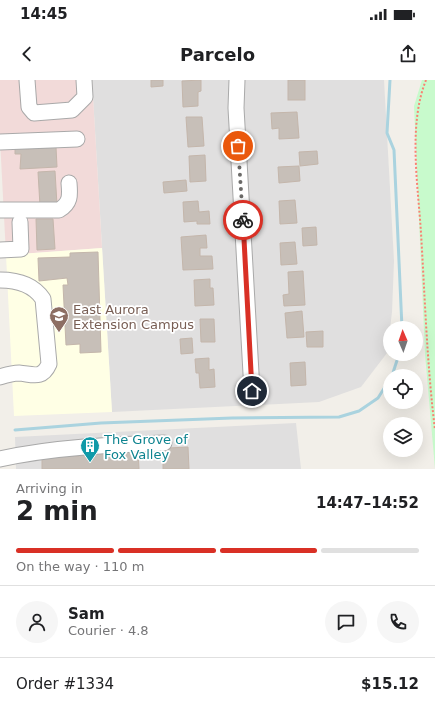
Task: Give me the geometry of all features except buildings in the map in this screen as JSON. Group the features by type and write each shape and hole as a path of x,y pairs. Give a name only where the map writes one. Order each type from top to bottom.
{"street":[{"path":"27,80 29,107 34,113 72,110 85,97 84,80"},
{"path":"237,80 236,108 252,391"},
{"path":"0,142 77,139"},
{"path":"0,210 59,210 70,200 70,183"},
{"path":"0,250 21,249 20,222"},
{"path":"0,280 9,280 30,286 43,299 49,364 45,372 40,374 18,373 0,377"},
{"path":"0,459 28,453 67,448 164,443"}],"path":[{"path":"426,80 417,109 416,150 429,383 435,430"}],"shaded area":[{"path":"0,80 92,80 102,248 6,255 0,139"},
{"path":"92,80 384,80 394,261 392,312 391,321 383,321 383,358 361,387 319,402 112,412"},
{"name":"East Aurora Extension Campus","path":"102,248 112,412 14,416 6,255"},
{"path":"296,423 301,469 16,469 15,437"}],"green space":[{"path":"422,80 435,80 435,469 425,354 414,106"}],"waterway":[{"path":"390,80 387,133 394,150 402,321"},
{"path":"394,369 397,361"},
{"path":"15,430 101,423 232,418 339,417 359,411 378,398 383,390"}],"way so far":[{"path":"238,146 243,220"}],"place":[{"name":"East Aurora Extension Campus","path":"59,333"},
{"name":"The Grove of Fox Valley","path":"90,463"}],"route":[{"path":"243,220 252,391"}]}
